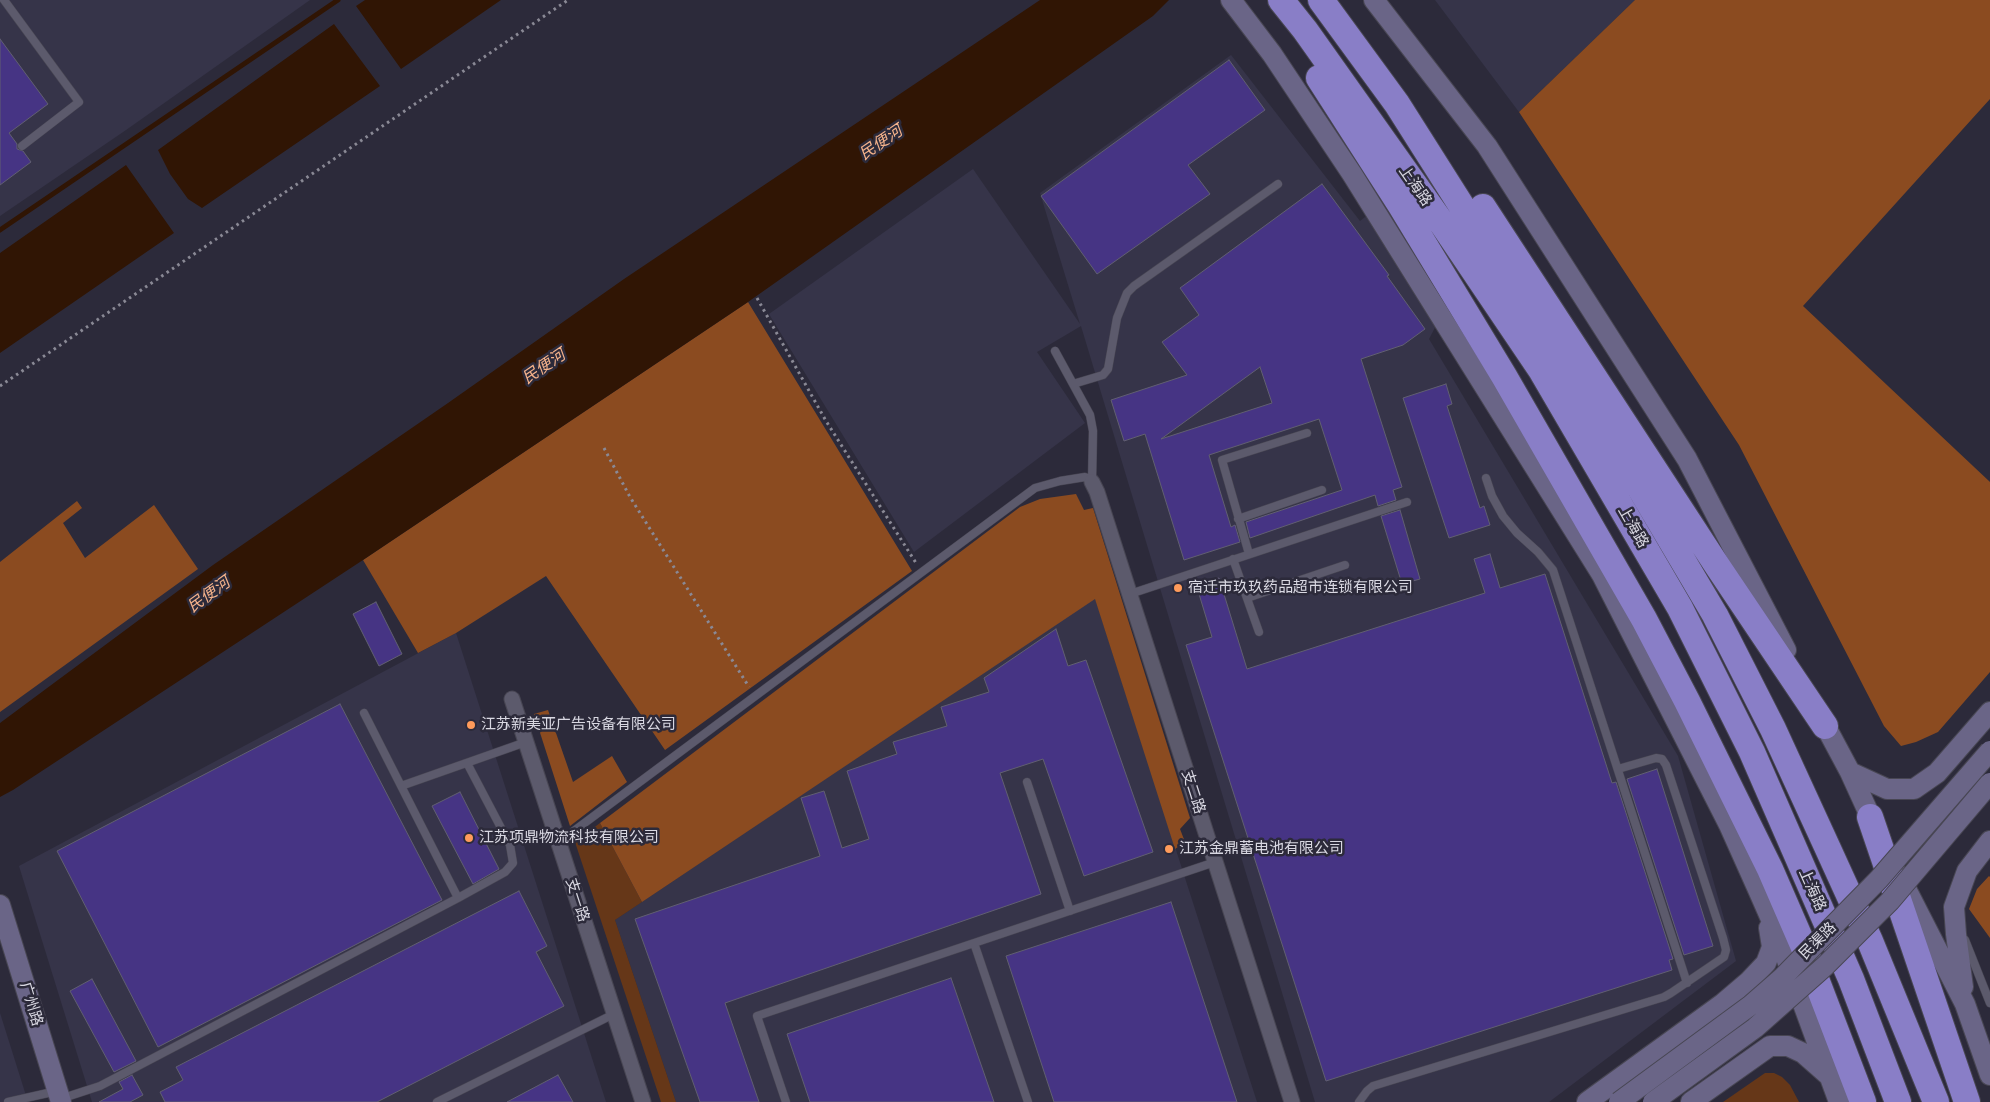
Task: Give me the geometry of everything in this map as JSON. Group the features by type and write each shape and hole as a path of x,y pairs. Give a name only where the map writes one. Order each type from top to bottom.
{"highway":[{"path":"1269,0 1299,34 1499,367 1644,619 1688,701 1770,869 1803,945 1863,1102"},
{"name":"上海路","path":"1281,0 1299,34 1439,219 1541,370 1680,608 1756,761 1851,979 1898,1102"},
{"name":"上海路","path":"1322,0 1397,104 1638,483 1715,615 1773,729 1870,941 1936,1102"},
{"path":"1397,104 1464,178 1718,567 1825,726"},
{"path":"1870,817 1968,1102"}],"main road":[{"path":"1232,0 1272,54 1352,174 1602,575 1729,825 1777,933 1839,1102"},
{"path":"1374,0 1487,146 1687,459 1850,772 1870,817 1965,1004 1990,1075"},
{"path":"1850,772 1887,789 1914,789 1937,773 1990,712"},
{"name":"民渠路","path":"1619,1102 1751,1005 1783,977 1879,879 1990,751"},
{"name":"民渠路","path":"1653,1102 1754,1028 1825,966 1890,901 1990,783"},
{"path":"1965,1004 1954,907 1967,871 1990,841"},
{"path":"1587,1102 1722,1004 1749,981 1766,963 1772,947 1771,934 1759,892"},
{"name":"广州路","path":"0,905 60,1098"},
{"path":"1691,1102 1770,1046 1788,1046 1803,1053 1831,1078"}],"street":[{"name":"支二路","path":"1092,482 1097,492 1130,594 1292,1102"},
{"name":"支一路","path":"512,699 643,1102"}],"lane":[{"path":"4,0 79,102 22,146"},
{"path":"1073,384 1103,376 1108,369 1118,318 1127,293 1134,286 1278,184"},
{"path":"1054,351 1090,415 1093,431 1092,482"},
{"path":"1248,554 1222,460 1307,433"},
{"path":"558,842 1035,488 1085,477 1092,482"},
{"path":"1486,478 1502,516 1553,570 1687,983"},
{"path":"1238,519 1322,490"},
{"path":"1130,594 1407,502"},
{"path":"1233,559 1258,632"},
{"path":"1247,598 1345,565"},
{"path":"364,713 458,898"},
{"path":"401,786 526,742"},
{"path":"1359,1102 1373,1086 1664,997 1724,957 1726,950 1723,938 1666,766 1662,759 1656,758 1618,769"},
{"path":"8,1102 60,1098 100,1086 505,872 513,863 510,845 467,763"},
{"path":"1028,782 1070,911"},
{"path":"786,1102 757,1016 1215,862"},
{"path":"1954,907 1969,952 1990,1003"},
{"path":"974,943 1028,1102"},
{"path":"437,1102 614,1014"}],"path":[{"path":"0,386 568,0"},
{"path":"757,298 826,421 922,572"},
{"path":"604,448 630,498 754,696"}],"shaded area":[{"path":"0,0 310,0 0,216"},
{"path":"1435,0 1635,0 1519,112"},
{"path":"1635,0 1990,0 1990,99 1803,306 1990,482 1990,672 1938,732 1916,742 1901,746 1884,726 1739,445 1519,112"},
{"path":"1231,55 1360,221 1369,214 1443,312 1429,339 1678,756 1736,961 1549,1102 1315,1102 1081,326 1037,352 1085,423 914,552 769,314 973,169 1080,324 1040,193"},
{"path":"748,302 912,571 665,750 546,576 456,633 418,653 363,560"},
{"path":"1076,494 1084,510 1093,508 1190,818 1180,829 1185,842 1175,849 1095,599 642,902 600,823 1020,507 1040,499"},
{"path":"77,501 82,508 63,523 85,558 154,505 198,569 0,712 0,562"},
{"path":"1095,598 1257,1102 676,1102 615,920"},
{"path":"456,633 606,1102 92,1102 19,866"},
{"path":"548,710 573,782 612,756 627,782 570,826 534,714"},
{"path":"600,823 642,902 615,920 676,1102 661,1102 575,842"},
{"path":"1989,876 1990,938 1969,909 1977,889"},
{"path":"0,1013 28,1102 0,1102"},
{"path":"1765,1073 1774,1073 1782,1077 1790,1085 1799,1102 1723,1102"}],"water":[{"path":"365,0 501,0 401,69 356,6"},
{"name":"民便河","path":"1040,0 1169,0 1153,16 748,302 363,560 0,797 0,723 213,565 624,279"},
{"path":"334,24 380,86 202,208 188,199 170,174 158,150"},
{"path":"126,165 174,233 0,353 0,253"}],"building":[{"path":"0,39 48,104 9,133 17,144 17,149 23,151 31,162 0,185"},
{"path":"1229,60 1265,110 1188,165 1210,194 1097,274 1041,196"},
{"path":"1322,184 1389,275 1387,276 1425,329 1403,345 1361,359 1402,487 1393,490 1396,500 1378,506 1375,495 1250,538 1246,522 1342,490 1319,419 1209,455 1231,527 1235,525 1240,542 1184,560 1145,434 1124,441 1111,400 1187,375 1162,342 1199,315 1180,288","holes":["1260,367 1272,403 1161,439"]},
{"path":"1446,384 1452,404 1447,406 1480,508 1484,506 1490,525 1449,538 1403,398"},
{"path":"1400,510 1420,579 1402,584 1381,516"},
{"path":"1490,554 1500,588 1545,574 1612,783 1616,782 1673,959 1669,960 1672,970 1326,1081 1186,645 1212,637 1196,584 1219,578 1247,669 1485,593 1474,559"},
{"path":"376,602 402,654 379,666 353,614"},
{"path":"1056,629 1068,666 1086,660 1153,852 1084,876 1043,759 1000,773 1041,894 725,1003 759,1102 700,1102 635,919 820,856 801,798 824,791 842,848 869,839 847,771 897,754 893,742 947,726 941,707 989,692 984,678"},
{"path":"340,704 442,900 158,1047 57,851"},
{"path":"1657,769 1713,946 1684,955 1627,779"},
{"path":"460,792 499,869 473,884 432,806"},
{"path":"519,891 547,946 536,952 564,1006 377,1102 165,1102 160,1092 183,1080 176,1067"},
{"path":"1171,902 1237,1102 1054,1102 1006,956"},
{"path":"951,978 994,1102 810,1102 787,1034"},
{"path":"92,979 136,1061 114,1072 70,991"},
{"path":"132,1075 143,1095 130,1102 99,1102 123,1089 119,1082"},
{"path":"558,1075 573,1102 507,1102"}],"waterway":[{"path":"0,230 338,0"}],"place":[{"name":"宿迁市玖玖药品超市连锁有限公司","path":"1178,588"},
{"name":"江苏新美亚广告设备有限公司","path":"471,725"},
{"name":"江苏项鼎物流科技有限公司","path":"469,838"},
{"name":"江苏金鼎蓄电池有限公司","path":"1169,849"}]}
